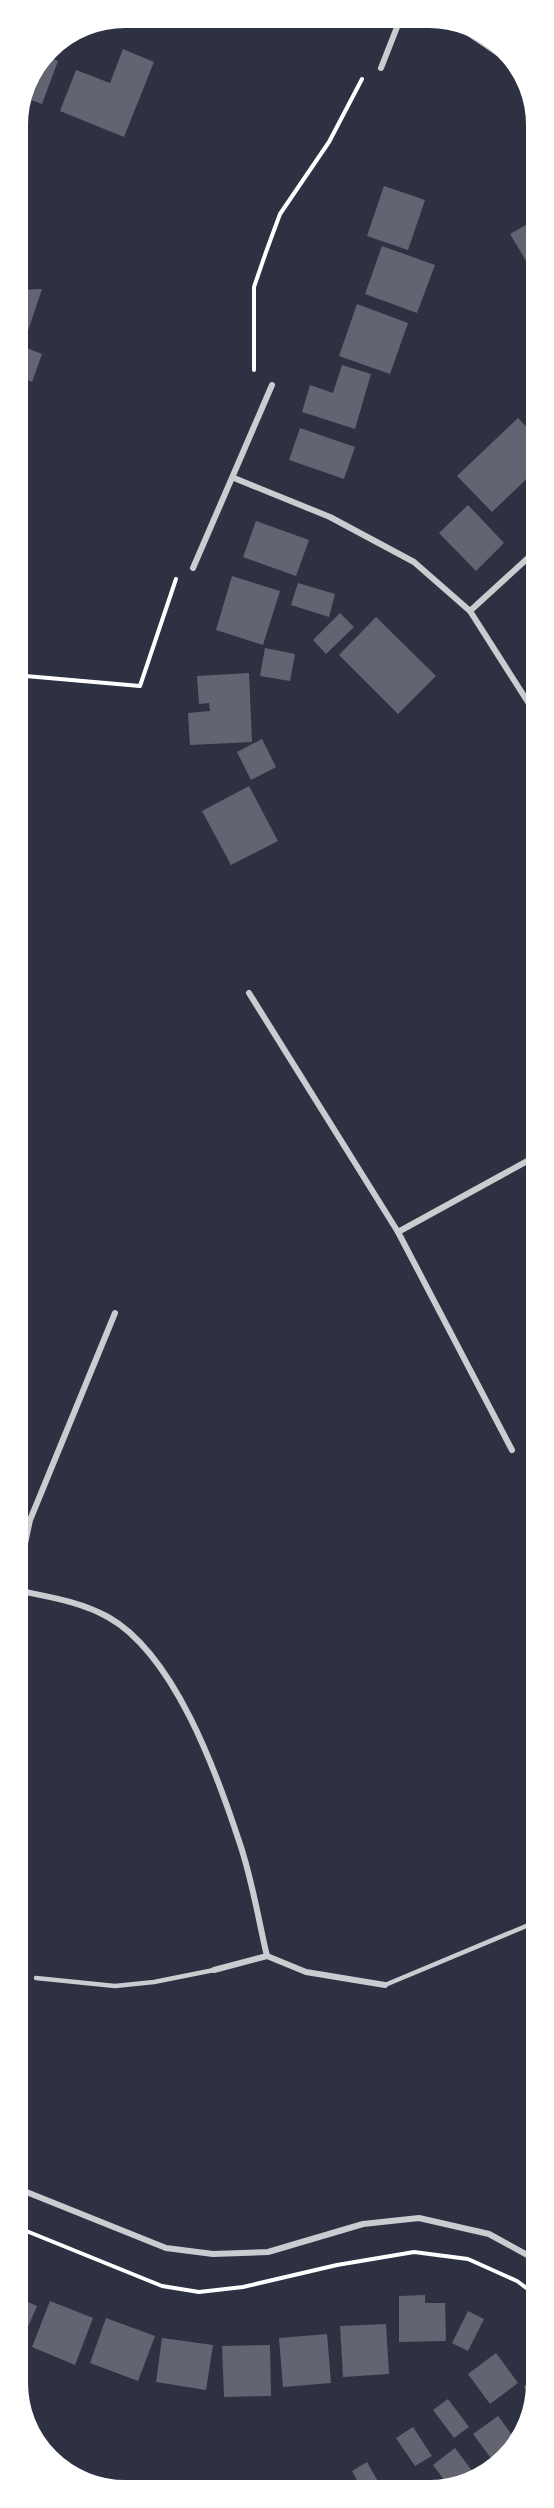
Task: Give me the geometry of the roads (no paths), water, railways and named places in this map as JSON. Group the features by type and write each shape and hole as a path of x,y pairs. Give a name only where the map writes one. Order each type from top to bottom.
{"street":[{"path":"381,68 398,24"},
{"path":"459,28 501,55"},
{"path":"193,568 234,478 272,385"},
{"path":"234,478 330,517 414,562 470,611 530,705"},
{"path":"470,611 530,557"},
{"path":"249,993 398,1232 512,1450"},
{"path":"398,1232 530,1159"},
{"path":"24,1549 30,1521 115,1313"},
{"path":"24,1592 77,1602 110,1618 145,1646 163,1672 175,1690 203,1747 240,1842 267,1956"},
{"path":"214,1970 267,1956 306,1972 384,1985"},
{"path":"24,2191 166,2248 213,2254 268,2252 363,2224 419,2218 489,2234 530,2257"}],"lane":[{"path":"384,1985 530,1924"},
{"path":"36,1978 115,1986 154,1982 214,1970"}]}
